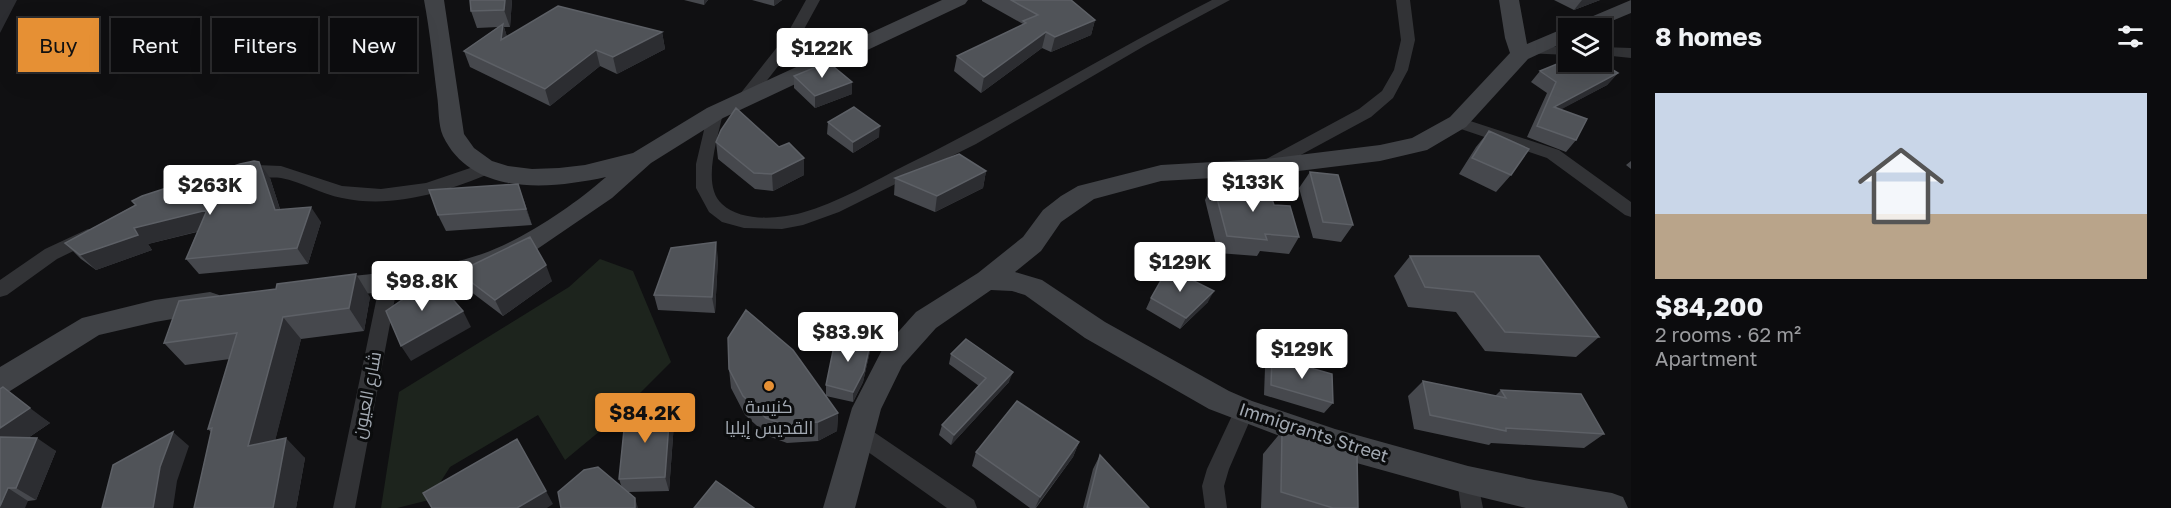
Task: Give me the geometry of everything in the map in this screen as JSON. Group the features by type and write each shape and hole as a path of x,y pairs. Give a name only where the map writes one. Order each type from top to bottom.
{"street":[{"path":"434,0 441,33 453,134 458,147 485,169 535,177 566,177 603,171 643,157"},
{"path":"745,98 809,12 813,0"},
{"path":"300,293 388,282 486,263 519,249 604,192 643,157 715,113 958,0"},
{"path":"715,113 704,164 704,188 716,208 728,217 744,222 782,223 803,219 833,208 969,140 1131,47 1223,0"},
{"path":"1265,166 1365,113 1388,94 1401,70 1408,40 1403,0"},
{"path":"1509,0 1515,38 1525,52"},
{"path":"1603,18 1631,6"},
{"path":"839,508 867,408 892,358 926,320 987,280 1032,244 1052,216 1086,192 1161,174 1265,166 1380,153 1419,144 1458,122 1525,52 1558,38"},
{"path":"1525,52 1558,51"},
{"path":"1612,52 1631,53"},
{"path":"1458,122 1553,154 1631,211"},
{"path":"227,176 265,169 298,174 340,192 384,196 436,189 485,169"},
{"path":"0,290 51,254 99,231"},
{"path":"1032,244 1032,267 1042,292"},
{"name":"Immigrants Street","path":"987,280 1024,284 1042,292 1095,330 1219,400 1470,494 1534,495 1612,508"},
{"name":"شارع العيون","path":"344,508 388,282"},
{"path":"0,382 92,326 155,311 234,300"},
{"path":"1216,508 1213,486 1218,469 1244,411"},
{"path":"861,435 966,508"}],"shaded area":[{"path":"600,259 633,271 671,362 612,421 565,460 538,415 450,467 429,500 397,508 381,508 399,392 569,287"}],"building":[{"path":"470,0 505,0 504,10 471,11"},
{"path":"1011,0 1071,0 1095,20 1055,37 1046,32 984,77 957,56 1038,15"},
{"path":"558,6 662,32 613,57 596,50 545,89 464,51 503,24 501,40"},
{"path":"828,62 852,82 815,96 794,76"},
{"path":"1558,64 1558,72 1612,72 1612,69 1618,73 1554,107 1587,119 1576,140 1537,126 1556,82 1540,71"},
{"path":"854,107 880,126 853,142 828,122"},
{"path":"736,108 779,147 789,143 804,158 772,174 754,173 716,142"},
{"path":"1489,131 1529,149 1511,175 1472,158"},
{"path":"959,154 986,171 937,196 895,178"},
{"path":"254,161 259,162 275,210 311,207 297,248 186,259 207,210 134,228 138,235 80,255 65,243 136,205 132,201 142,196"},
{"path":"1310,172 1338,175 1353,225 1323,222"},
{"path":"1213,183 1268,188 1274,205 1290,206 1299,237 1265,234 1267,240 1227,236"},
{"path":"518,184 526,209 438,215 429,190"},
{"path":"530,237 546,265 495,300 458,272"},
{"path":"716,242 712,297 654,295 671,248"},
{"path":"1410,256 1539,256 1599,337 1505,332 1474,292 1425,287"},
{"path":"1168,268 1214,291 1186,318 1151,298"},
{"path":"356,274 349,308 283,317 248,446 286,438 273,508 194,508 212,428 208,429 237,333 164,343 179,301 276,289 277,284"},
{"path":"434,278 463,311 401,346 386,311"},
{"name":"كنيسة القديس إيليا","path":"746,310 793,350 838,413 818,422 786,425 766,418 743,396 729,369 728,338"},
{"path":"836,336 871,340 864,371 853,392 826,385"},
{"path":"966,339 1013,372 954,435 942,425 986,378 951,354"},
{"path":"1272,357 1332,374 1333,403 1271,385"},
{"path":"1423,381 1506,398 1501,390 1581,394 1604,434 1506,428 1506,431 1430,415"},
{"path":"3,387 30,408 0,428 0,389"},
{"path":"1017,401 1079,442 1040,497 976,452"},
{"path":"670,409 665,477 619,479 626,410"},
{"path":"1282,431 1357,453 1358,508 1333,508 1281,492"},
{"path":"173,432 160,467 153,508 102,508 113,465"},
{"path":"0,437 37,438 16,488 8,488 0,506"},
{"path":"517,439 546,491 517,508 432,508 423,493"},
{"path":"1100,455 1149,508 1087,508"},
{"path":"598,467 635,498 635,508 561,508 558,492 584,470"},
{"path":"716,481 754,508 694,508"}],"place":[{"name":"كنيسة القديس إيليا","path":"769,386"}]}
